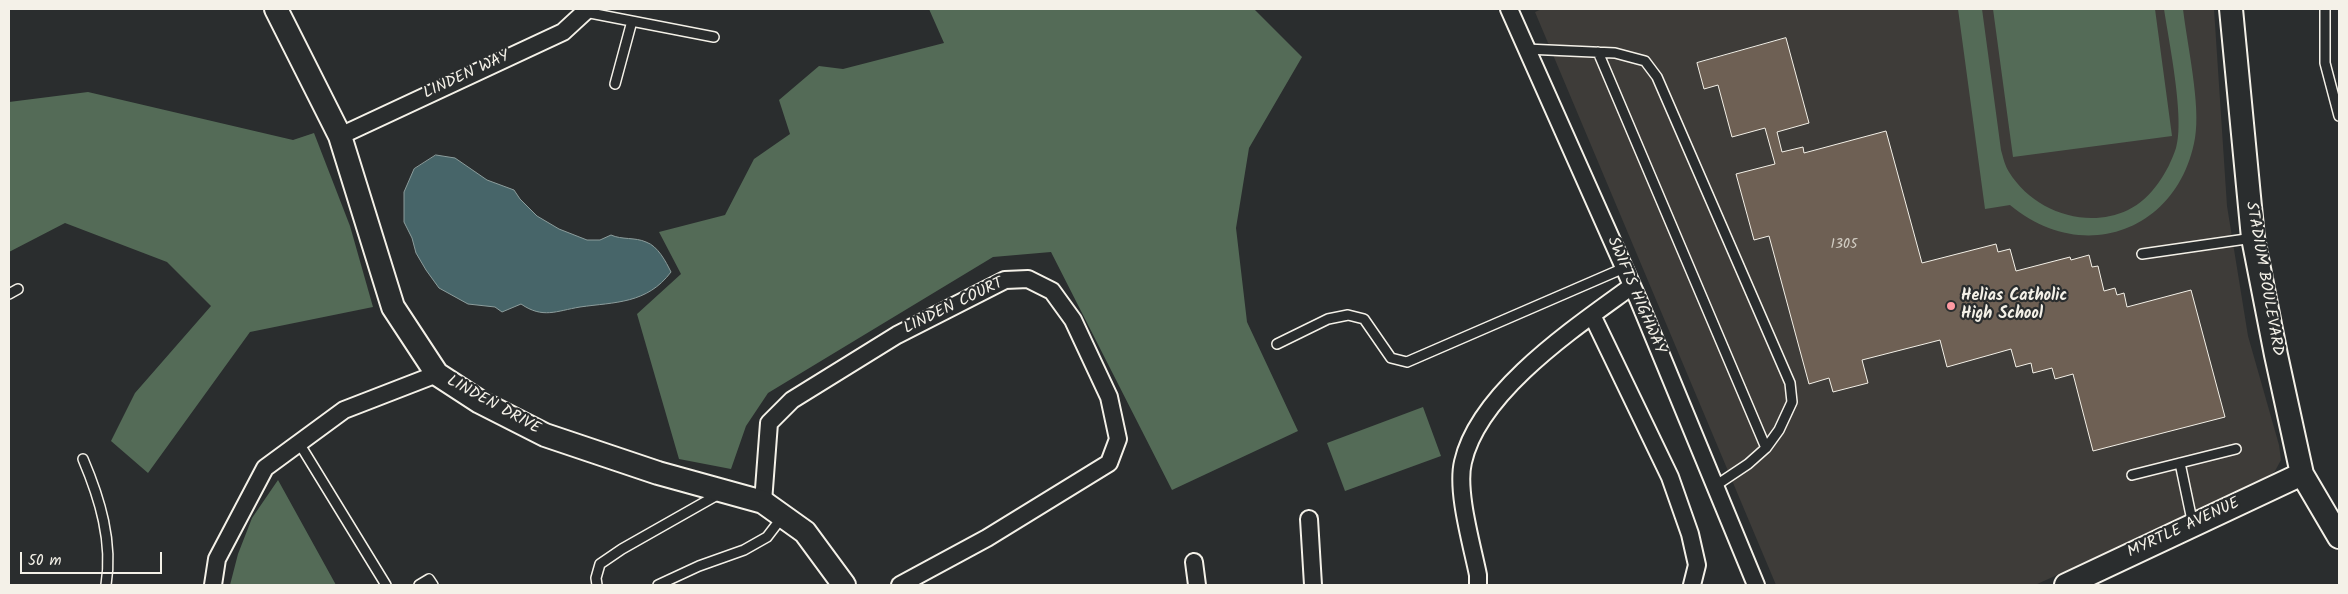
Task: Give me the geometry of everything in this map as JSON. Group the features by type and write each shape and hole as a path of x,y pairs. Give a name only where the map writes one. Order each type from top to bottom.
{"street":[{"name":"LINDEN DRIVE","path":"276,9 340,136 393,307 437,374 480,402 545,435 658,473 763,502 805,532 844,585"},
{"name":"SWIFTS HIGHWAY","path":"1508,9 1632,286 1756,585"},
{"name":"STADIUM BOULEVARD","path":"2231,9 2254,238 2276,354 2302,474 2339,537"},
{"name":"LINDEN WAY","path":"340,136 562,32 587,10"},
{"name":"LINDEN COURT","path":"763,502 768,423 792,400 897,335 1005,280 1028,279 1052,291 1073,320 1108,397 1118,439 1109,464 987,538 900,585"},
{"path":"1478,585 1478,575 1463,504 1462,462 1477,425 1504,392 1556,342 1632,286"},
{"path":"1592,316 1670,478 1690,534 1697,565 1692,585"},
{"path":"213,585 217,559 265,468 344,410 437,374"},
{"name":"MYRTLE AVENUE","path":"2066,585 2302,474"},
{"path":"1309,519 1313,585"},
{"path":"1194,562 1197,585"}],"lane":[{"path":"2325,9 2325,63 2339,116"},
{"path":"587,10 714,37"},
{"path":"615,84 632,21"},
{"path":"1526,48 1614,53 1645,61 1657,76 1790,383 1792,402 1779,430 1766,448 1748,464 1715,486"},
{"path":"1598,52 1766,448"},
{"path":"2142,254 2254,238"},
{"path":"1278,344 1328,319 1348,315 1364,319 1391,358 1407,362 1624,268"},
{"path":"9,294 18,289"},
{"path":"299,443 386,585"},
{"path":"2132,475 2236,449"},
{"path":"83,459 100,507 107,541 106,585"},
{"path":"2180,463 2193,525"},
{"path":"597,585 596,578 600,564 622,549 724,491"},
{"path":"658,585 699,566 744,550 767,537 784,516"},
{"path":"419,585 429,579 433,585"}],"shaded area":[{"name":"Helias Catholic High School","path":"1542,9 2214,9 2227,206 2248,336 2279,445 2281,460 2275,471 2263,482 2035,585 1776,585 1535,12"}],"green space":[{"path":"929,9 1254,9 1302,57 1249,148 1236,228 1247,322 1298,431 1172,490 1051,252 993,257 768,393 746,426 731,469 679,459 637,314 681,274 659,232 725,215 754,159 790,134 779,100 819,66 843,69 944,43"},
{"path":"1958,9 1982,9 2001,150 2009,172 2019,186 2046,206 2078,217 2095,218 2112,216 2137,205 2158,184 2173,157 2176,148 2179,119 2164,9 2183,9 2193,74 2196,124 2195,138 2185,170 2170,196 2149,216 2124,229 2096,235 2067,233 2038,223 2010,205 1985,209"},
{"path":"1993,9 2155,9 2172,136 2013,157"},
{"path":"88,92 293,140 314,133 350,226 373,307 250,332 148,473 111,441 135,393 211,306 167,262 65,223 9,252 9,102"},
{"path":"1423,407 1441,456 1345,491 1327,443"},
{"path":"278,480 336,585 230,585 238,554 252,518"}],"water":[{"path":"436,155 455,158 487,180 514,190 537,216 559,229 587,240 600,240 611,235 620,238 642,240 654,247 671,272 652,290 630,300 557,312 543,313 529,309 521,304 502,312 495,307 468,304 439,288 416,253 412,238 404,222 404,192 414,169"}],"building":[{"name":"Helias Catholic High School","path":"1786,38 1809,123 1777,132 1782,152 1803,147 1804,153 1886,131 1922,263 1996,244 1998,252 2010,249 2016,271 2070,257 2071,260 2089,255 2092,267 2098,266 2104,291 2115,288 2117,295 2124,293 2127,307 2191,290 2225,417 2093,451 2073,374 2055,379 2052,368 2033,373 2031,363 2016,367 2011,349 1947,367 1940,340 1862,360 1868,383 1833,392 1829,378 1809,384 1769,236 1754,240 1736,174 1775,164 1765,128 1732,137 1718,85 1704,89 1697,63"}],"place":[{"name":"Helias Catholic High School","path":"1951,306"}]}
